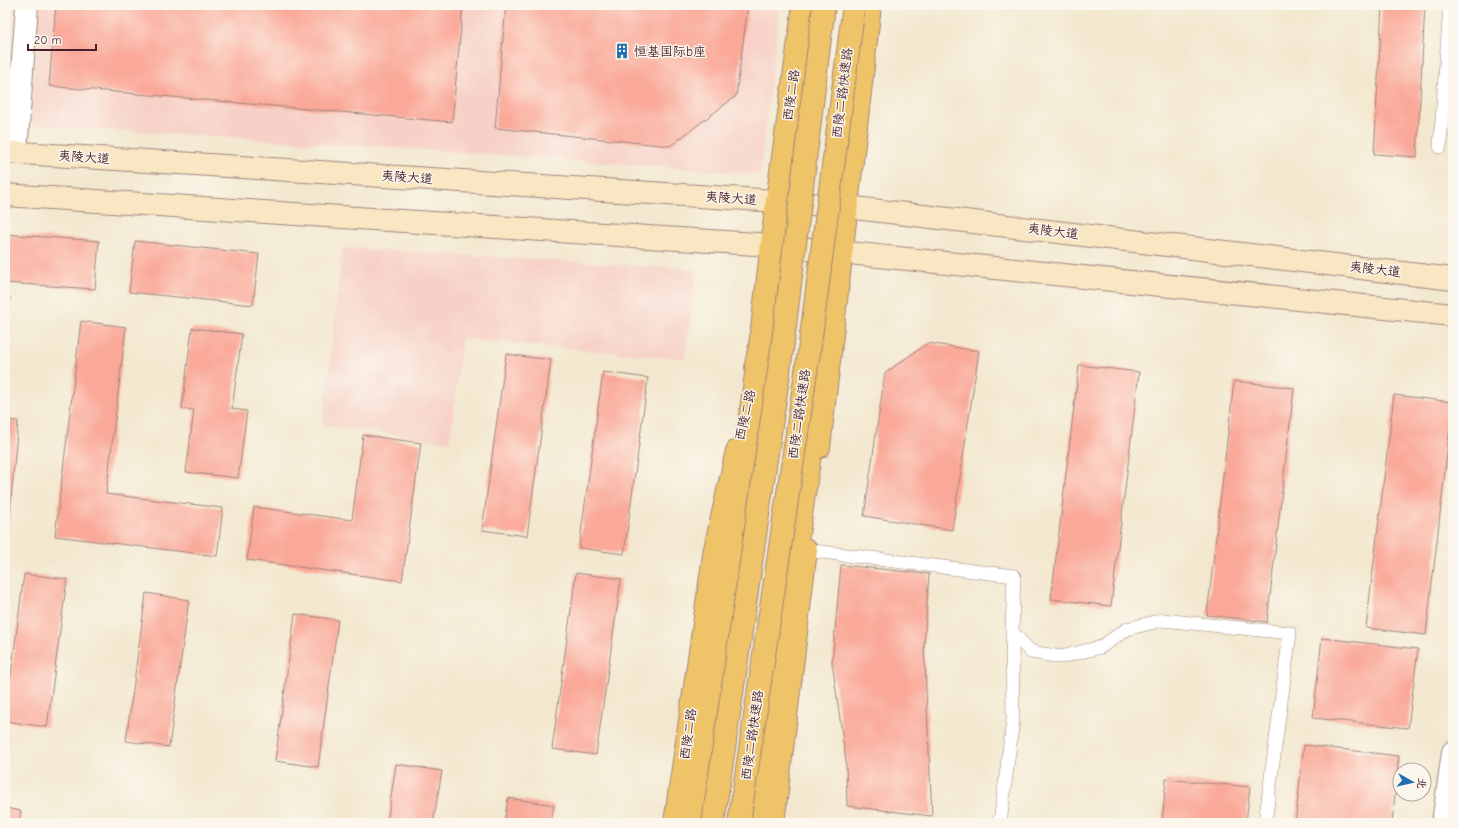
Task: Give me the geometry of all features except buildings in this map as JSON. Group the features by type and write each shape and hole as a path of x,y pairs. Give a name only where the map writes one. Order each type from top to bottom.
{"main road":[{"name":"西陵二路","path":"675,823 714,549 760,346 771,245 804,5"},
{"name":"西陵二路快速路","path":"713,823 782,350 824,5"},
{"name":"西陵二路快速路","path":"740,823 808,352 854,5"},
{"path":"773,823 842,252 870,5"},
{"name":"夷陵大道","path":"10,152 777,201 847,207 1453,279"},
{"path":"5,195 771,245 1453,315"},
{"path":"693,823 760,346"},
{"path":"755,823 812,440 808,352"}],"street":[{"path":"10,152 27,5"},
{"path":"1443,823 1453,752"}],"lane":[{"path":"1440,147 1450,5"},
{"path":"806,550 1014,576 1012,632 1013,720 1000,823"},
{"path":"1012,632 1031,652 1061,657 1101,647 1126,629 1162,620 1290,633 1265,823"}],"shaded area":[{"path":"40,5 780,5 760,174 474,153 30,125"},
{"path":"342,248 697,269 685,359 462,339 450,442 323,425"}],"place":[{"name":"恒基国际b座","path":"622,51"}]}
